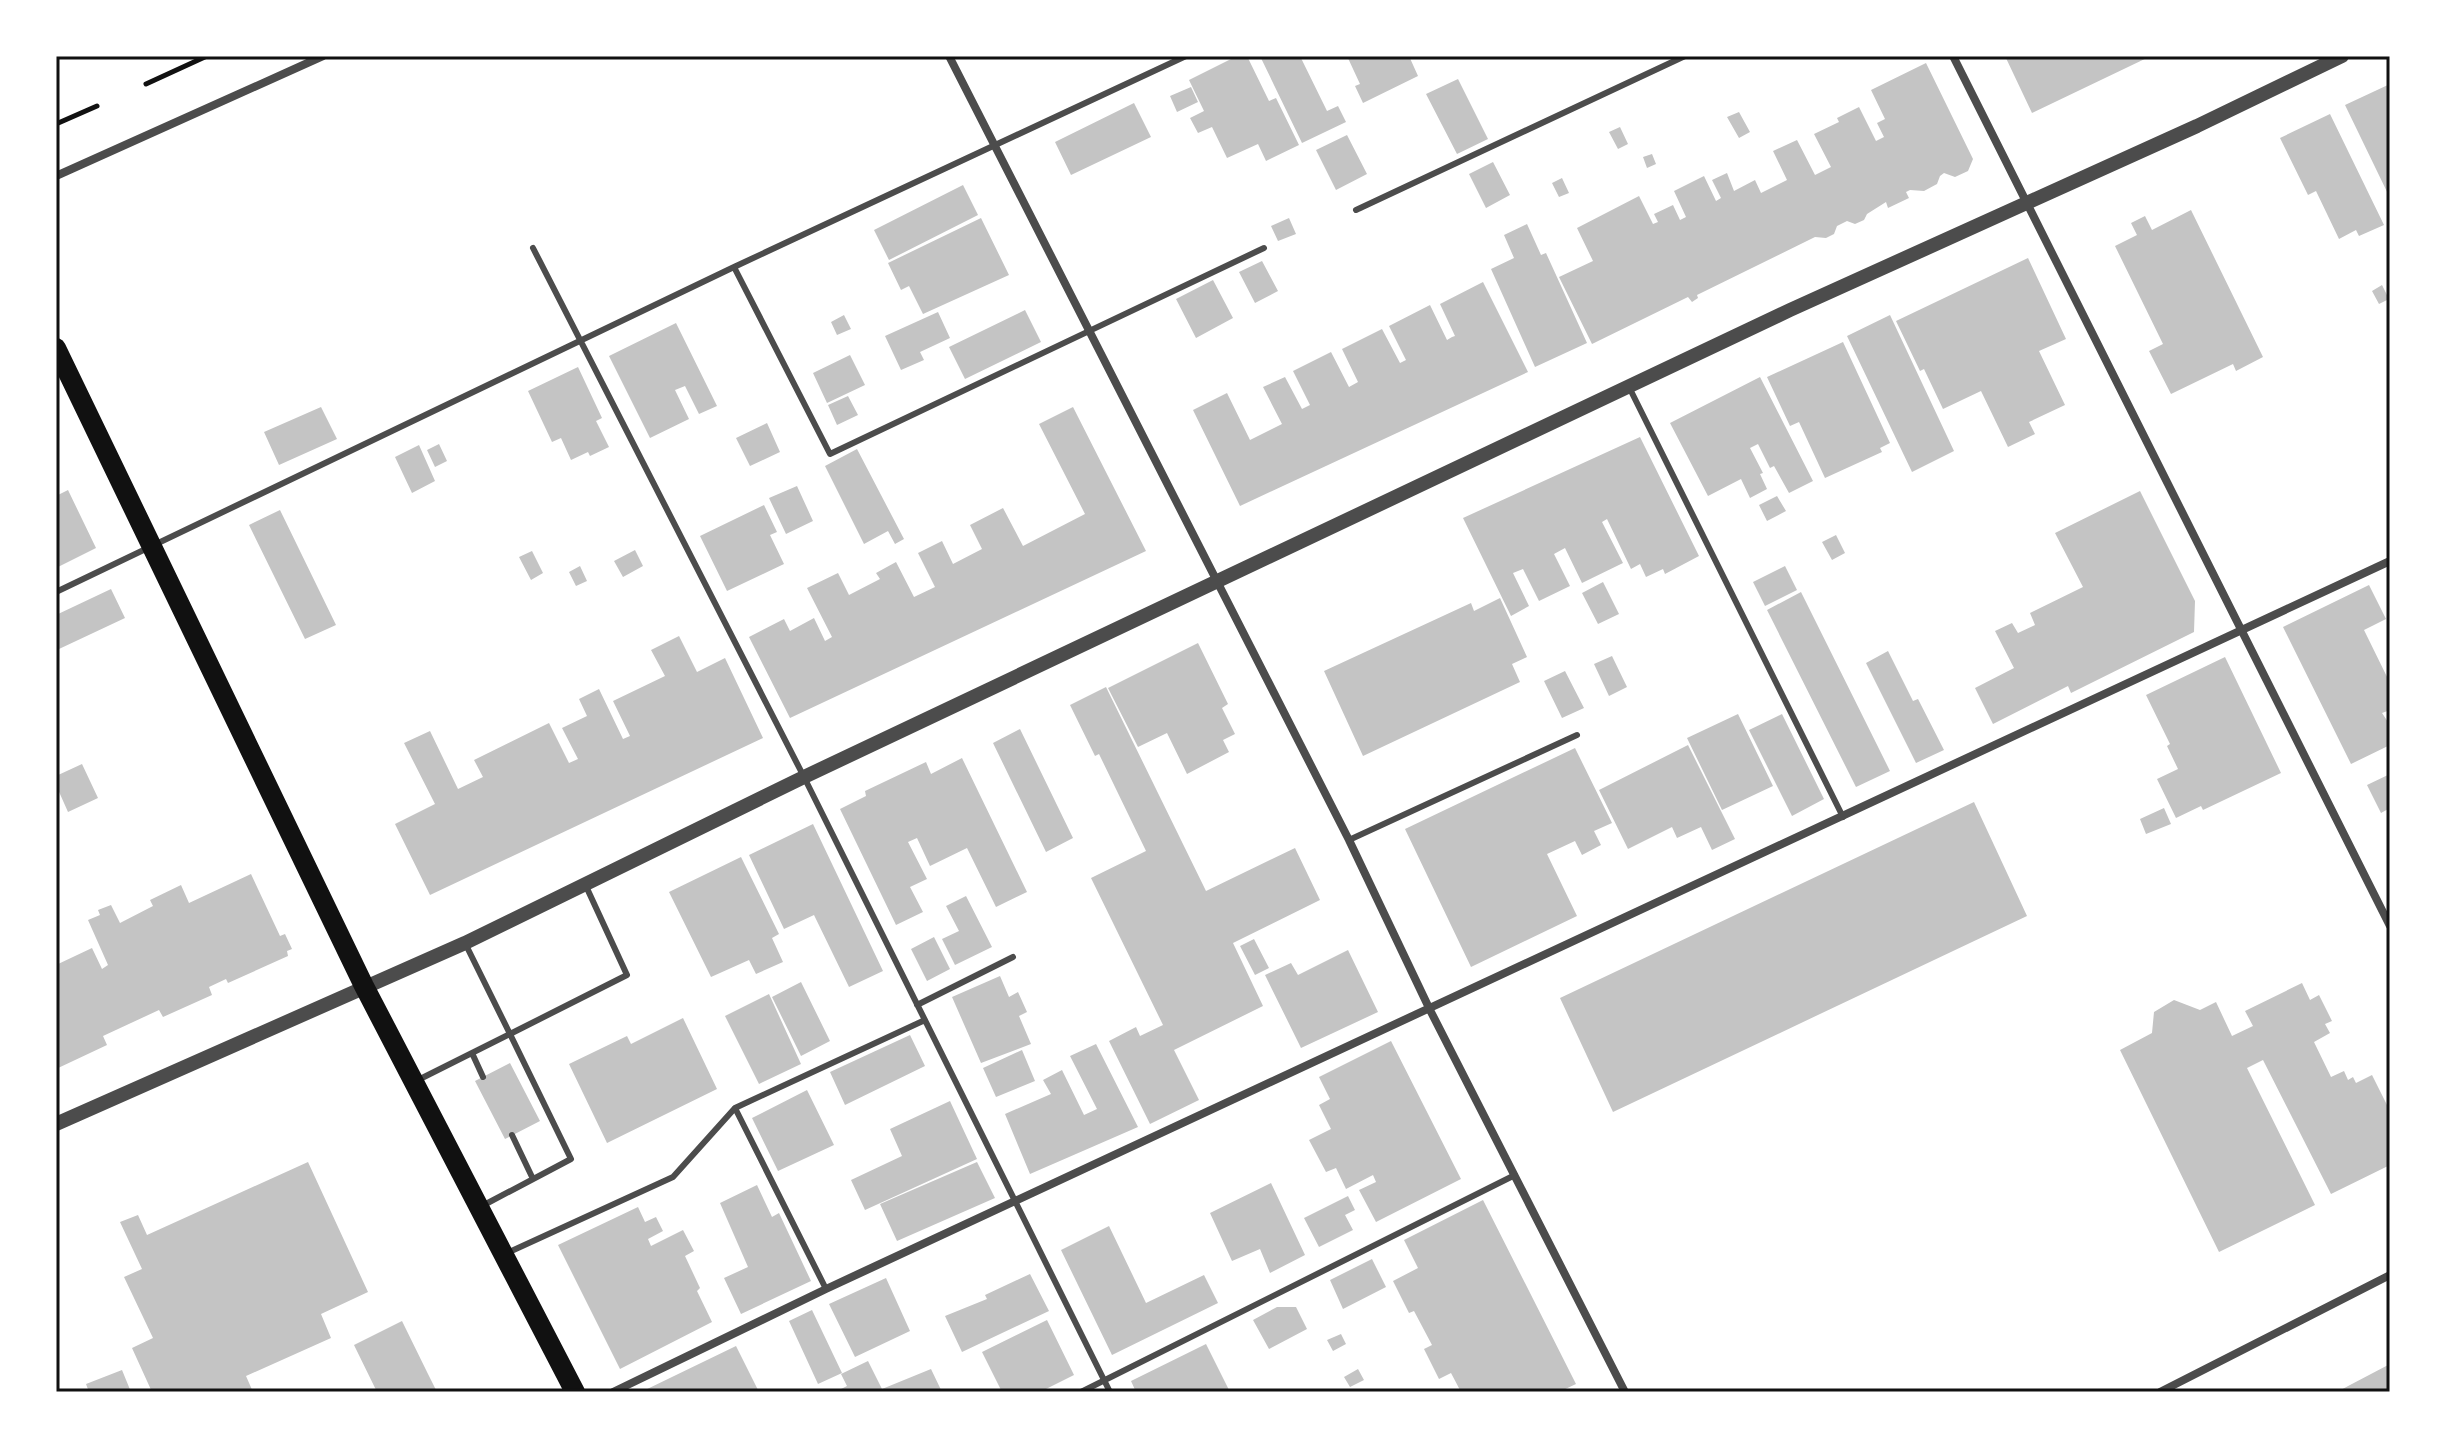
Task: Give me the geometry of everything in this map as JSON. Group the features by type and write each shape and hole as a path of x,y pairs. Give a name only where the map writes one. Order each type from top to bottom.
{"main road":[{"path":"56,348 364,986 575,1392"}],"street":[{"path":"56,176 323,56"},
{"path":"949,56 1349,840 1430,1010 1625,1392"},
{"path":"1953,56 2240,632 2387,911 2390,926"},
{"path":"56,1124 465,943 1216,581 1790,310 2197,126 2342,56"},
{"path":"613,1392 826,1289 2390,561"},
{"path":"2160,1392 2390,1275"}],"lane":[{"path":"56,592 734,267 1186,56"},
{"path":"1356,210 1685,56"},
{"path":"533,248 804,777 1110,1392"},
{"path":"734,267 830,454 1264,248"},
{"path":"1629,387 1844,817"},
{"path":"1349,840 1577,735"},
{"path":"415,1081 627,975 585,884"},
{"path":"465,943 571,1159 479,1208"},
{"path":"917,1005 1013,957"},
{"path":"502,1256 673,1177 735,1108 925,1020"},
{"path":"472,1053 483,1077"},
{"path":"735,1108 826,1289"},
{"path":"512,1135 533,1179"},
{"path":"1081,1392 1515,1175"}],"path":[{"path":"146,84 207,56"},
{"path":"56,124 97,106"}],"building":[{"path":"1237,56 1247,56 1269,101 1276,98 1299,145 1266,161 1258,144 1227,158 1212,127 1198,133 1190,118 1204,111 1189,80"},
{"path":"1260,56 1300,56 1327,111 1338,106 1346,122 1302,143"},
{"path":"1347,56 1409,56 1418,76 1363,103 1355,86 1360,84"},
{"path":"2005,56 2151,56 2032,113"},
{"path":"1926,63 1973,159 1968,171 1955,177 1944,173 1937,184 1924,191 1910,190 1906,192 1909,198 1888,208 1886,202 1867,214 1864,220 1855,224 1847,221 1837,226 1834,234 1826,238 1815,237 1697,295 1698,298 1692,302 1688,297 1592,344 1559,277 1593,261 1577,228 1639,196 1653,224 1658,222 1654,214 1673,205 1680,220 1686,217 1674,191 1704,176 1716,201 1721,198 1712,180 1727,173 1734,191 1755,180 1761,193 1787,180 1773,151 1797,140 1815,175 1831,167 1814,134 1839,122 1837,118 1859,107 1876,141 1884,137 1877,123 1885,119 1871,90"},
{"path":"1458,79 1488,139 1457,154 1426,94"},
{"path":"2390,84 2390,198 2345,105"},
{"path":"1191,87 1198,102 1177,112 1170,96"},
{"path":"1134,103 1151,137 1071,175 1055,142"},
{"path":"1739,112 1750,132 1739,138 1727,117"},
{"path":"2330,114 2384,225 2359,236 2356,230 2339,239 2316,191 2308,195 2280,138"},
{"path":"1620,127 1628,144 1618,149 1609,132"},
{"path":"1347,135 1367,174 1336,190 1316,150"},
{"path":"1652,154 1656,164 1647,168 1643,157"},
{"path":"1493,162 1510,195 1486,208 1469,174"},
{"path":"1562,178 1569,193 1559,197 1552,183"},
{"path":"963,185 978,215 889,260 874,230"},
{"path":"2191,210 2263,357 2236,371 2233,364 2171,394 2149,351 2163,344 2115,246 2137,235 2131,223 2145,216 2152,230"},
{"path":"981,218 1009,275 923,314 909,286 901,290 888,263"},
{"path":"1289,218 1296,234 1278,241 1271,226"},
{"path":"1527,224 1541,255 1546,253 1587,343 1535,367 1491,269 1514,258 1504,235"},
{"path":"2028,258 2066,339 2039,351 2065,405 2029,422 2035,434 2008,447 1981,391 1943,409 1896,321"},
{"path":"1262,261 1278,291 1255,303 1239,272"},
{"path":"1213,280 1233,318 1196,338 1176,299"},
{"path":"1483,282 1528,372 1240,506 1193,410 1227,393 1250,440 1282,424 1263,387 1285,377 1302,409 1310,405 1293,371 1331,352 1349,387 1358,382 1342,349 1382,329 1400,363 1406,360 1389,326 1430,305 1447,340 1455,336 1440,304"},
{"path":"2382,285 2389,299 2379,304 2372,291"},
{"path":"1025,310 1041,342 965,379 949,347"},
{"path":"938,312 950,338 920,352 924,360 901,370 885,336"},
{"path":"844,315 851,329 837,335 831,322"},
{"path":"1890,315 1954,451 1912,472 1847,336"},
{"path":"676,323 717,406 699,414 685,386 675,390 689,419 650,438 609,356"},
{"path":"1843,342 1890,443 1880,448 1882,452 1825,478 1799,422 1790,426 1767,377"},
{"path":"850,355 865,385 827,403 813,373"},
{"path":"578,367 602,418 596,421 609,447 571,460 561,438 552,442 528,391"},
{"path":"1760,377 1813,481 1789,493 1774,466 1770,468 1758,444 1750,448 1763,473 1760,474 1767,489 1750,498 1741,479 1708,496 1670,423"},
{"path":"848,396 858,415 837,425 828,405"},
{"path":"321,407 337,439 279,465 264,432"},
{"path":"1073,407 1146,551 790,718 749,637 784,619 790,631 814,618 825,641 832,637 807,588 838,573 849,595 880,579 876,573 896,562 914,597 935,587 918,553 942,541 953,564 982,549 970,525 1003,508 1023,546 1085,514 1039,424"},
{"path":"767,423 780,452 750,466 736,438"},
{"path":"1640,437 1699,556 1665,574 1663,569 1646,577 1640,564 1631,569 1607,519 1602,522 1623,563 1582,583 1565,548 1554,554 1570,586 1539,601 1523,569 1513,573 1529,606 1511,616 1463,518"},
{"path":"439,444 447,461 435,467 427,450"},
{"path":"419,445 435,481 412,493 395,457"},
{"path":"857,449 904,539 895,544 888,531 864,544 825,466"},
{"path":"797,486 813,521 786,534 769,498"},
{"path":"68,490 96,548 56,568 56,496"},
{"path":"2140,491 2195,601 2194,632 2071,693 2068,686 1993,724 1975,688 2014,668 1995,631 2012,623 2018,633 2035,625 2030,613 2083,587 2055,533"},
{"path":"1777,496 1786,511 1767,521 1759,505"},
{"path":"764,505 777,532 770,535 784,564 727,591 700,536"},
{"path":"280,510 336,625 305,639 249,525"},
{"path":"1836,535 1845,553 1832,560 1822,542"},
{"path":"635,550 643,566 623,577 614,561"},
{"path":"532,551 543,573 531,580 519,557"},
{"path":"580,566 587,581 576,586 569,572"},
{"path":"1785,566 1797,590 1765,606 1753,582"},
{"path":"1603,582 1619,614 1598,624 1582,593"},
{"path":"2369,585 2386,619 2364,630 2390,683 2390,710 2382,713 2390,725 2390,745 2351,764 2283,627"},
{"path":"111,589 125,618 59,649 56,643 56,615"},
{"path":"1801,592 1890,771 1856,787 1767,610"},
{"path":"1500,598 1527,657 1512,664 1520,682 1363,756 1324,671 1471,603 1474,611"},
{"path":"679,636 697,672 725,658 763,738 430,895 395,824 435,804 404,743 430,731 458,789 483,777 474,760 549,723 569,763 578,759 562,728 587,716 579,699 599,689 623,739 630,736 613,701 665,676 651,650"},
{"path":"1198,643 1228,704 1222,708 1235,734 1223,740 1229,752 1187,774 1167,733 1138,747 1108,688"},
{"path":"1888,651 1913,701 1918,699 1944,750 1916,763 1866,663"},
{"path":"1612,656 1627,687 1609,696 1594,664"},
{"path":"2225,657 2281,773 2203,810 2201,806 2176,818 2157,779 2178,769 2167,746 2170,744 2146,695"},
{"path":"1565,671 1584,708 1562,718 1544,681"},
{"path":"1106,687 1206,891 1295,848 1320,900 1233,943 1263,1006 1174,1050 1199,1100 1150,1124 1109,1041 1136,1027 1140,1036 1163,1025 1091,878 1146,851 1099,754 1095,756 1070,705"},
{"path":"1738,714 1773,786 1722,810 1687,738"},
{"path":"1782,714 1824,799 1792,816 1749,730"},
{"path":"1020,729 1073,838 1046,852 993,743"},
{"path":"1688,745 1735,839 1712,850 1701,827 1677,838 1672,827 1628,849 1599,790"},
{"path":"1575,748 1612,823 1594,831 1601,845 1582,855 1575,841 1547,854 1577,916 1471,967 1405,829"},
{"path":"962,758 1027,892 996,907 967,848 930,866 917,838 908,842 927,879 910,887 923,912 896,925 840,809 866,796 865,791 926,762 931,774"},
{"path":"82,764 98,798 68,812 56,785 56,776"},
{"path":"2390,774 2390,808 2381,813 2367,785"},
{"path":"1974,802 2027,916 1613,1112 1560,998"},
{"path":"2164,808 2171,824 2146,834 2140,819"},
{"path":"813,824 883,971 849,987 814,915 784,929 749,855"},
{"path":"741,857 779,934 772,938 783,962 756,974 749,960 711,977 669,892"},
{"path":"251,874 280,936 285,934 292,949 287,951 288,956 228,983 226,979 209,987 212,995 163,1017 159,1010 103,1036 107,1045 56,1069 56,965 92,948 102,969 108,965 88,920 100,915 98,910 111,905 120,923 153,906 150,900 181,885 189,903"},
{"path":"966,896 992,947 955,965 942,939 959,931 946,906"},
{"path":"934,937 950,969 927,981 911,949"},
{"path":"1254,939 1269,968 1255,975 1240,946"},
{"path":"1348,950 1378,1012 1301,1048 1265,975 1291,963 1298,975"},
{"path":"1000,976 1009,997 1018,992 1027,1012 1019,1016 1031,1044 981,1063 952,997"},
{"path":"801,982 830,1041 801,1056 772,997"},
{"path":"2302,983 2310,1000 2319,995 2332,1021 2325,1024 2330,1033 2314,1042 2331,1077 2344,1071 2348,1080 2353,1077 2356,1083 2372,1075 2390,1111 2390,1165 2331,1194 2263,1060 2247,1068 2315,1205 2219,1252 2120,1050 2152,1033 2154,1012 2174,1000 2200,1010 2216,1002 2232,1036 2253,1026 2245,1011"},
{"path":"769,994 801,1064 759,1084 725,1016"},
{"path":"683,1018 717,1089 607,1143 569,1064 627,1036 631,1044"},
{"path":"910,1035 925,1066 845,1105 830,1072"},
{"path":"1391,1041 1461,1179 1376,1222 1359,1190 1376,1182 1373,1175 1346,1189 1336,1168 1326,1172 1309,1140 1331,1129 1319,1105 1330,1099 1319,1077"},
{"path":"1096,1044 1138,1127 1030,1174 1005,1114 1051,1094 1043,1080 1062,1070 1084,1115 1097,1109 1070,1056"},
{"path":"1022,1050 1035,1081 996,1097 983,1068"},
{"path":"510,1063 540,1121 505,1139 475,1081"},
{"path":"807,1090 834,1145 778,1171 752,1118"},
{"path":"950,1101 977,1159 865,1210 851,1180 902,1156 890,1129"},
{"path":"308,1162 368,1292 321,1314 331,1338 246,1376 253,1392 152,1392 132,1348 153,1338 124,1277 142,1269 120,1222 138,1215 147,1235"},
{"path":"977,1162 995,1198 897,1241 880,1204"},
{"path":"1271,1183 1305,1255 1270,1273 1260,1249 1232,1261 1210,1213"},
{"path":"757,1185 772,1217 779,1213 811,1281 741,1314 724,1278 748,1267 720,1203"},
{"path":"1348,1196 1355,1210 1345,1215 1353,1230 1319,1247 1304,1218"},
{"path":"1483,1200 1576,1384 1559,1392 1461,1392 1451,1373 1439,1379 1424,1349 1432,1345 1414,1311 1409,1313 1393,1281 1418,1268 1404,1240"},
{"path":"638,1207 645,1222 656,1217 663,1231 648,1239 651,1246 683,1230 694,1251 685,1256 712,1322 620,1369 558,1245"},
{"path":"1109,1226 1146,1303 1204,1275 1218,1303 1112,1355 1061,1250"},
{"path":"1372,1259 1386,1287 1343,1309 1330,1280"},
{"path":"1030,1274 1049,1311 962,1352 945,1316 987,1299 985,1295"},
{"path":"886,1278 910,1331 855,1357 829,1304"},
{"path":"1277,1307 1296,1307 1307,1329 1269,1349 1253,1320"},
{"path":"812,1310 842,1373 818,1384 789,1321"},
{"path":"1047,1320 1074,1375 1040,1392 1002,1392 982,1352"},
{"path":"402,1321 437,1392 377,1392 354,1345"},
{"path":"1341,1334 1346,1344 1333,1351 1327,1340"},
{"path":"1206,1344 1230,1392 1136,1392 1131,1381"},
{"path":"736,1346 759,1392 641,1392"},
{"path":"868,1361 882,1389 931,1369 942,1392 835,1392 847,1386 841,1374"},
{"path":"2390,1364 2390,1392 2337,1392 2350,1385"},
{"path":"1358,1369 1364,1380 1350,1387 1344,1377"},
{"path":"122,1370 131,1392 89,1392 86,1384"}]}
